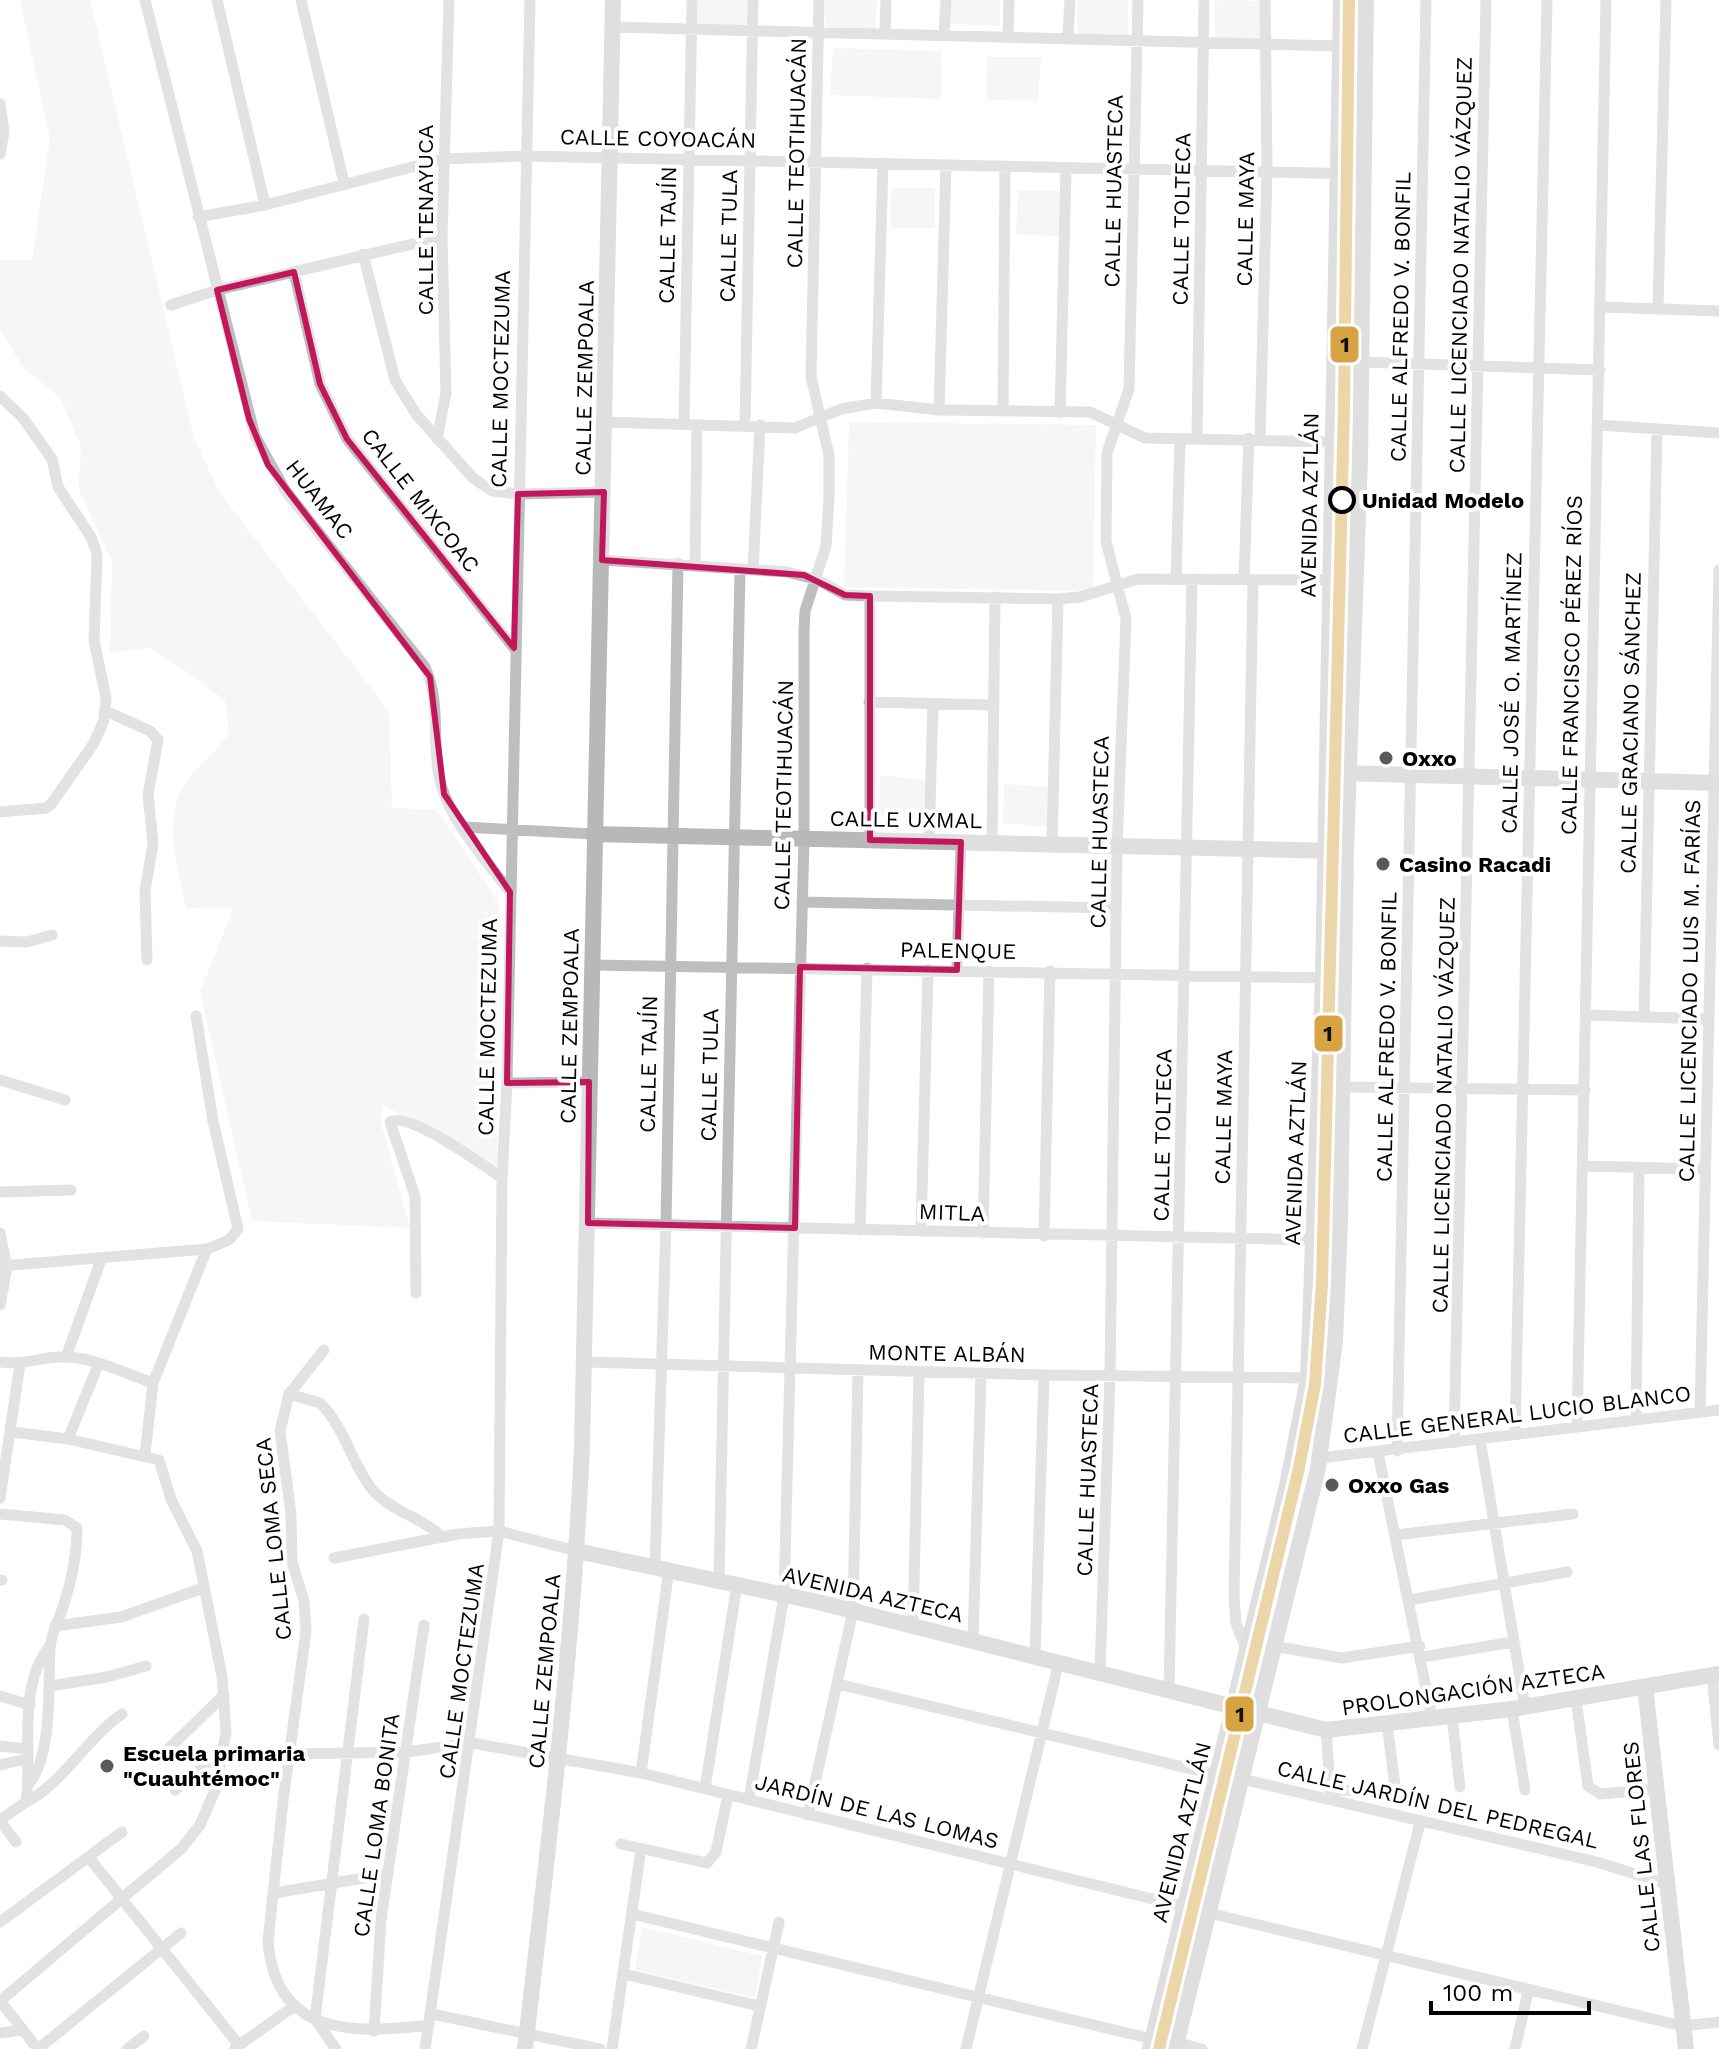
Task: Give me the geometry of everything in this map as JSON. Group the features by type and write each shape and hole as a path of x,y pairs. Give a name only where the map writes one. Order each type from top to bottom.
{"street":[{"name":"HUAMAC","path":"145,0 244,402 268,465 425,667 434,691 440,779 451,809 510,892"},
{"path":"217,0 265,205"},
{"path":"301,0 344,183"},
{"name":"CALLE TENAYUCA","path":"437,439 446,393 442,237 449,0"},
{"name":"CALLE MOCTEZUMA","path":"425,2049 472,1743 499,1531 502,1178 507,1083 524,156 530,0"},
{"name":"CALLE ZEMPOALA","path":"526,2041 558,1757 577,1551 585,1362 593,834 604,492 613,0"},
{"name":"CALLE TAJÍN","path":"684,422 692,0"},
{"name":"CALLE TULA","path":"745,425 753,0"},
{"name":"CALLE TEOTIHUACÁN","path":"749,1800 784,1596 793,1367 804,839 804,631 805,611 818,580 826,546 829,497 829,455 811,377 818,162 819,0"},
{"path":"885,32 886,0"},
{"path":"944,35 946,0"},
{"path":"1008,36 1009,0"},
{"path":"1068,37 1070,0"},
{"name":"CALLE HUASTECA","path":"1100,1672 1114,1236 1117,847 1126,619 1106,541 1107,453 1129,389 1138,0"},
{"name":"CALLE TOLTECA","path":"1197,438 1204,0"},
{"name":"CALLE MAYA","path":"1248,1651 1238,1632 1234,1605 1242,1239 1249,580 1267,171 1265,0"},
{"name":"AVENIDA AZTLÁN","path":"1151,2044 1248,1651 1298,1438 1308,1378 1323,978 1341,0"},
{"name":"AVENIDA AZTLÁN","path":"1176,2045 1320,1458 1335,1341 1366,0"},
{"name":"CALLE ALFREDO V. BONFIL","path":"1397,1451 1426,0"},
{"name":"CALLE LICENCIADO NATALIO VÁZQUEZ","path":"1454,1443 1465,1090 1486,0"},
{"name":"CALLE JOSÉ O. MARTÍNEZ","path":"1515,1434 1547,0"},
{"name":"CALLE FRANCISCO PÉREZ RÍOS","path":"1577,1427 1606,0"},
{"path":"1658,309 1666,0"},
{"path":"612,27 1340,46"},
{"path":"0,104 4,131 0,154"},
{"name":"CALLE COYOACÁN","path":"198,217 265,205 443,159 524,156 1363,174"},
{"path":"876,403 883,164"},
{"path":"939,410 946,165"},
{"path":"1003,411 1005,167"},
{"path":"1060,413 1066,169"},
{"path":"171,305 217,290 442,237"},
{"path":"363,254 395,380 437,439 482,486 518,494 604,492"},
{"name":"CALLE MIXCOAC","path":"294,272 314,363 336,420 373,476 514,648"},
{"path":"1602,307 1719,311"},
{"path":"1360,362 1600,370"},
{"path":"0,396 23,418 52,459 58,487 96,546 94,640 106,711 94,743 57,798 46,808 0,812"},
{"path":"605,422 684,422 795,428 855,405 876,403 939,410 1090,412 1136,436 1332,442"},
{"path":"695,564 697,425"},
{"path":"753,570 760,425"},
{"path":"1598,425 1719,433"},
{"name":"CALLE GRACIANO SÁNCHEZ","path":"1644,1017 1657,430"},
{"path":"1176,580 1180,439"},
{"path":"602,560 787,572 818,580 845,595 870,596 1058,599 1080,597 1138,579 1329,580"},
{"name":"CALLE TAJÍN","path":"641,1773 662,1568 678,563"},
{"name":"CALLE TULA","path":"719,1581 740,570"},
{"name":"CALLE LICENCIADO LUIS M. FARÍAS","path":"1700,1412 1705,1169 1713,1098 1707,1019 1716,783 1719,570"},
{"name":"CALLE TOLTECA","path":"1169,1690 1181,1238 1185,847 1192,580"},
{"path":"870,596 870,840"},
{"path":"992,843 995,597"},
{"path":"1052,844 1058,599"},
{"path":"869,702 994,705"},
{"path":"929,841 933,705"},
{"path":"106,711 150,731 158,740 148,795 153,843 145,891 147,960"},
{"path":"1326,773 1716,783"},
{"name":"CALLE UXMAL","path":"464,827 673,837 1346,851"},
{"path":"957,970 961,842"},
{"path":"802,902 1116,908"},
{"path":"0,941 27,942 52,935"},
{"name":"PALENQUE","path":"592,965 1323,978"},
{"path":"860,1230 867,968"},
{"path":"921,1231 928,970"},
{"path":"983,1233 989,971"},
{"path":"1044,1236 1050,971"},
{"path":"1586,1015 1707,1019"},
{"path":"3,1266 207,1249 233,1237 238,1223 213,1121 196,1016"},
{"path":"0,1080 65,1100"},
{"path":"507,1083 589,1082"},
{"path":"1342,1087 1585,1090"},
{"path":"416,1293 415,1196 390,1122 401,1119 424,1129 502,1178"},
{"path":"1583,1166 1705,1169"},
{"path":"1636,1420 1639,1168"},
{"path":"0,1192 71,1190"},
{"name":"MITLA","path":"588,1223 1314,1240"},
{"path":"0,1233 3,1266 0,1305"},
{"path":"145,1455 153,1383 207,1249"},
{"path":"66,1357 101,1260"},
{"path":"324,1350 289,1394 320,1403 372,1489 391,1505 427,1523 442,1537"},
{"path":"0,1362 20,1364 66,1357 99,1363 153,1383"},
{"name":"MONTE ALBÁN","path":"585,1362 919,1373 1308,1378"},
{"path":"68,1439 99,1363"},
{"path":"0,1498 3,1461 12,1432 20,1364"},
{"path":"808,1815 853,1611 858,1371"},
{"path":"913,1626 919,1373"},
{"path":"973,1640 981,1374"},
{"path":"1035,1655 1044,1375"},
{"name":"CALLE LOMA SECA","path":"289,1394 282,1417 282,1451 291,1514 292,1562 304,1601 306,1631 268,1941 270,1962 278,1984 293,2007"},
{"name":"CALLE GENERAL LUCIO BLANCO","path":"1320,1458 1719,1410"},
{"path":"12,1432 68,1439 145,1455 160,1462 171,1499 197,1551 224,1695 224,1750 216,1788 200,1825 182,1848 0,2001 38,2049 181,1933"},
{"path":"1480,1439 1513,1642 1525,1790"},
{"path":"1378,1453 1432,1718"},
{"path":"0,1514 65,1520 77,1525 65,1599 50,1646 50,1686 42,1761 37,1775 28,1785"},
{"path":"1395,1535 1573,1514"},
{"path":"334,1558 442,1537 499,1531"},
{"name":"AVENIDA AZTECA","path":"499,1531 853,1611 1234,1708"},
{"path":"1409,1600 1567,1572"},
{"path":"705,1789 737,1584"},
{"path":"55,1626 121,1617 203,1588"},
{"path":"336,2049 315,2019 345,1754 364,1619"},
{"name":"CALLE LOMA BONITA","path":"374,2031 388,1874 424,1625"},
{"path":"1273,1646 1342,1658 1513,1642"},
{"path":"26,1802 30,1705 39,1663 50,1646"},
{"path":"966,2049 1059,1661"},
{"path":"50,1686 107,1677 146,1666"},
{"path":"1715,1675 1719,1745"},
{"name":"PROLONGACIÓN AZTECA","path":"1234,1708 1326,1730 1518,1708 1715,1675"},
{"path":"838,1684 1217,1775"},
{"name":"CALLE LAS FLORES","path":"1645,1687 1670,1885 1686,2049"},
{"path":"157,1760 224,1695"},
{"path":"0,1696 30,1705"},
{"path":"1576,1699 1588,1786 1600,1794 1657,1789"},
{"path":"16,1842 0,1821 51,1786 80,1749 122,1714"},
{"path":"1452,1717 1460,1787"},
{"path":"1326,1730 1331,1795 1388,1791 1395,1786 1387,1724"},
{"name":"JARDÍN DE LAS LOMAS","path":"290,1754 406,1752 472,1743 558,1757 641,1773 1185,1907"},
{"path":"0,1746 26,1754"},
{"path":"175,1790 224,1750"},
{"path":"0,1765 26,1754"},
{"name":"CALLE JARDÍN DEL PEDREGAL","path":"1242,1779 1331,1795 1420,1823 1597,1862 1670,1885"},
{"path":"621,1844 703,1864 716,1852 728,1795"},
{"path":"1362,2049 1420,1823"},
{"path":"0,1922 90,1859 122,1832"},
{"path":"612,2049 641,1849"},
{"path":"90,1859 162,1947 236,2047 293,2007 336,2027 374,2031 430,2020 526,2041 600,2049"},
{"path":"274,1893 388,1874"},
{"path":"1209,1913 1528,1992 1682,2026 1719,2022"},
{"path":"632,1914 979,1995 1151,2044"},
{"path":"751,2049 779,1922"},
{"path":"624,1974 759,2006"},
{"path":"1515,2049 1528,1992"},
{"path":"0,2033 22,2030"},
{"path":"127,2049 144,2036"},
{"path":"1176,2045 1202,2049"}],"highlighted area":[{"path":"294,272 320,384 347,439 514,648 518,494 604,492 602,560 804,575 845,595 870,596 870,840 961,842 957,970 800,967 795,1228 588,1223 589,1082 507,1083 510,892 444,794 430,677 268,465 249,419 217,290"}],"shaded area":[{"path":"20,0 90,0 194,438 220,493 389,711 392,808 437,810 499,904 497,1167 383,1105 380,1119 410,1228 252,1221 200,992 233,909 186,908 173,822 181,790 229,733 225,700 151,648 110,652 112,561 78,488 81,447 61,399 22,366 0,330 0,260 32,260 50,139"},
{"path":"697,0 747,0 747,28 696,26"},
{"path":"825,0 877,0 875,29 825,28"},
{"path":"951,0 1000,0 1000,26 951,24"},
{"path":"1077,0 1128,0 1128,36 1077,33"},
{"path":"1214,0 1262,1 1262,38 1215,38"},
{"path":"833,48 941,51 942,99 830,95"},
{"path":"987,57 1041,57 1038,101 986,100"},
{"path":"891,188 935,188 935,228 890,228"},
{"path":"1018,191 1063,191 1063,237 1016,234"},
{"path":"849,422 1096,425 1093,591 844,587"},
{"path":"880,775 926,780 922,819 878,815"},
{"path":"1004,784 1049,787 1047,827 1003,823"},
{"path":"642,1927 762,1956 755,1998 635,1970"}],"transit line":[{"name":"1","path":"1159,2049 1299,1468 1315,1384 1322,1283 1344,407 1349,0"}],"place":[{"name":"Unidad Modelo","path":"1342,500"},
{"name":"Oxxo","path":"1386,758"},
{"name":"Casino Racadi","path":"1383,864"},
{"name":"Oxxo Gas","path":"1332,1485"},
{"name":"Escuela primaria \"Cuauhtémoc\"","path":"107,1766"}]}
